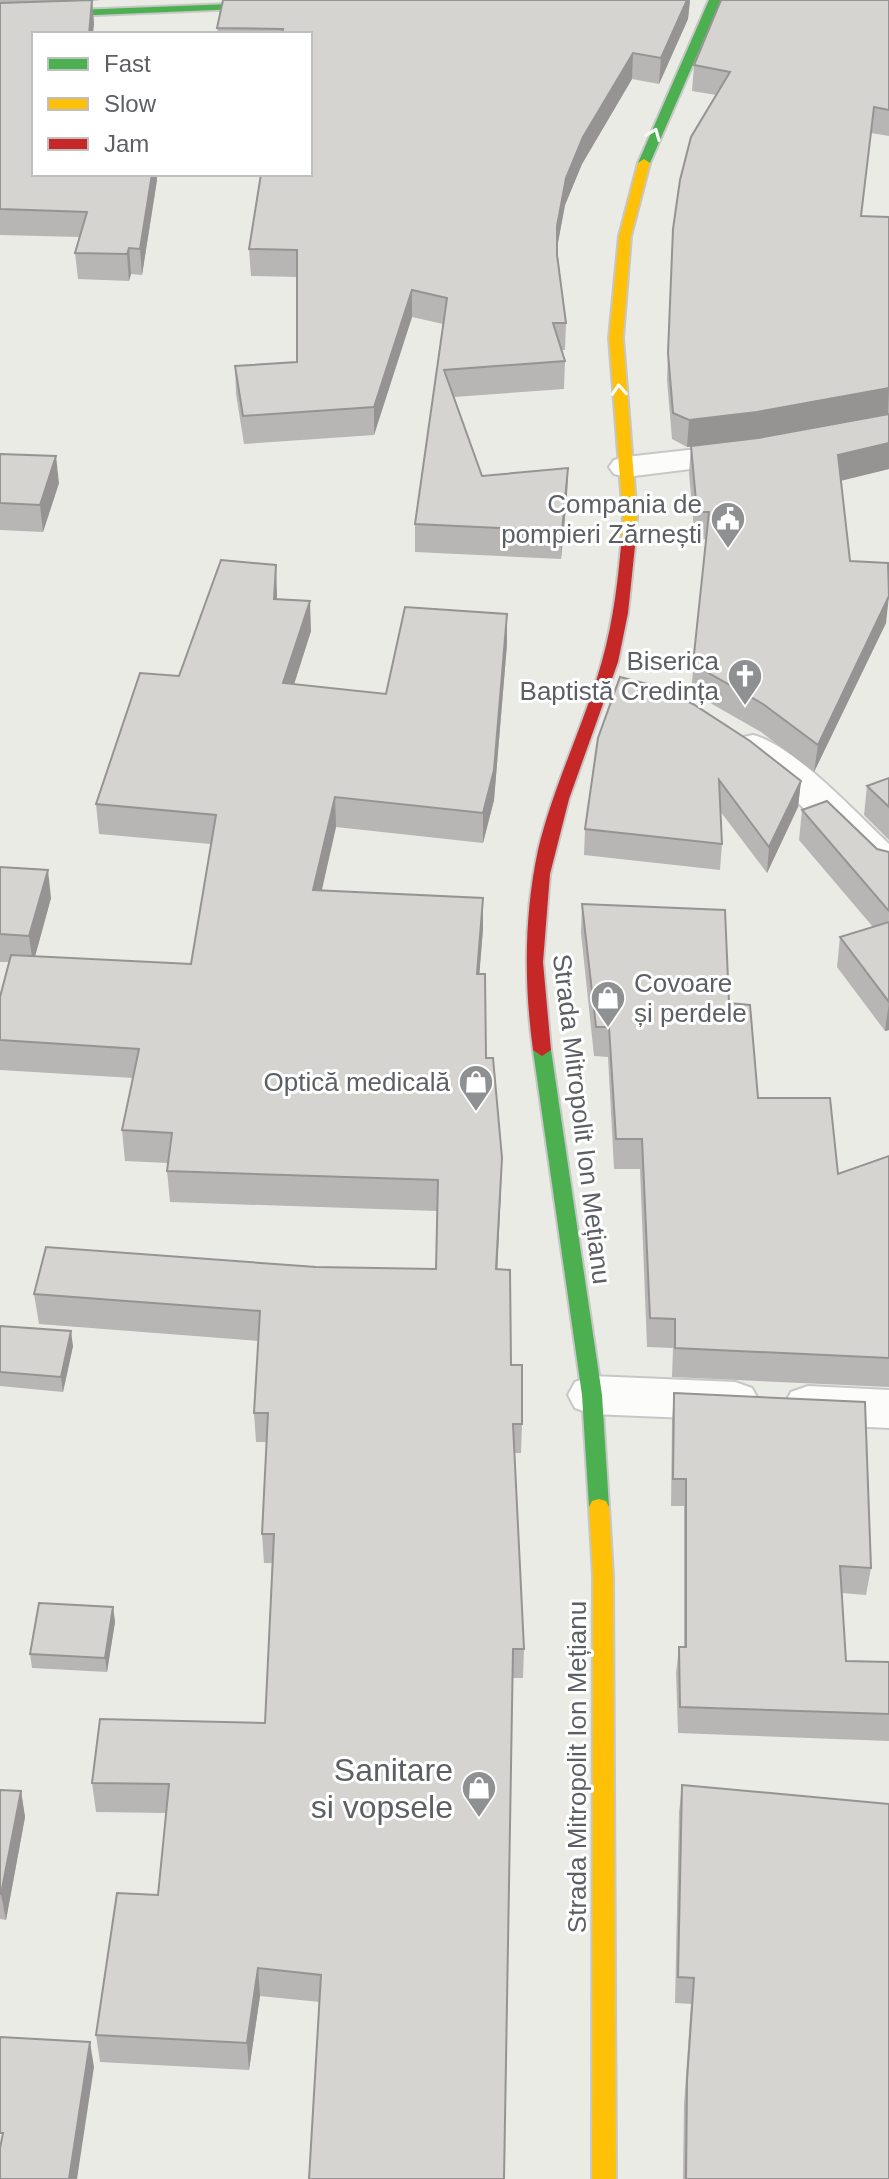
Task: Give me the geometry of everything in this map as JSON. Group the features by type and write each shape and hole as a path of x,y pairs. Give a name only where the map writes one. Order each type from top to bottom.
{"main road":[{"path":"0,16 300,5"},
{"name":"Strada Mitropolit Ion Mețianu","path":"604,2179 603,1576 592,1395 537,1016 534,948 542,873 562,797 621,680 630,517 616,338 625,236 645,157 708,5"}],"street":[{"path":"626,467 781,448"},
{"path":"725,728 809,791 889,867"},
{"path":"592,1395 889,1409"}],"building":[{"path":"92,0 89,32 32,32 32,176 152,176 140,249 129,248 127,254 75,253 87,212 0,209 0,3"},
{"path":"223,0 687,0 661,58 633,53 583,137 566,178 557,226 557,255 566,323 553,323 565,361 444,370 482,476 568,468 562,531 415,524 447,298 412,290 374,407 243,416 235,366 297,362 297,250 249,249 261,176 312,176 312,32 217,28"},
{"path":"721,0 889,0 889,110 874,107 861,216 889,217 889,388 757,412 689,420 673,413 668,353 673,229 680,180 691,137 730,72 694,65"},
{"path":"889,414 889,443 838,455 850,561 888,563 889,596 818,745 763,704 693,664 709,512 697,512 691,446 758,438"},
{"path":"0,454 56,456 40,505 0,503"},
{"path":"221,560 276,565 274,599 310,601 283,683 386,694 405,607 507,614 494,770 483,813 335,797 313,890 483,898 477,974 485,974 486,1058 493,1058 502,1158 496,1269 510,1270 511,1365 522,1365 522,1424 513,1424 524,1649 513,1649 504,2179 309,2179 321,1975 258,1968 247,2043 96,2035 117,1893 158,1895 169,1784 92,1783 100,1719 265,1723 274,1534 262,1534 268,1413 254,1413 260,1311 34,1294 46,1247 316,1267 436,1269 438,1180 167,1171 172,1133 122,1130 139,1049 0,1040 0,997 11,955 191,964 216,815 96,804 140,673 179,676"},
{"path":"620,677 655,686 693,704 750,741 801,781 769,847 719,780 722,844 585,829 598,738"},
{"path":"889,778 889,807 867,786"},
{"path":"827,801 877,849 889,852 889,911 802,810"},
{"path":"0,867 48,870 29,936 0,934"},
{"path":"582,904 725,910 729,1003 750,1005 758,1098 830,1098 838,1174 889,1156 889,1358 675,1348 675,1319 650,1318 642,1139 616,1139 609,1027 596,1027"},
{"path":"889,922 889,1002 840,937"},
{"path":"0,1326 71,1331 61,1377 0,1372"},
{"path":"674,1393 865,1402 871,1568 840,1566 846,1661 889,1662 889,1714 680,1707 679,1647 686,1647 686,1479 673,1479"},
{"path":"39,1603 113,1607 105,1658 30,1654"},
{"path":"682,1785 889,1804 889,2179 686,2179 687,2080 694,1978 678,1977"},
{"path":"0,1790 21,1791 1,1894 0,1894"},
{"path":"0,2037 90,2042 69,2179 0,2179 3,2133 0,2133"}],"traffic: fast":[{"path":"644,163 715,0"},
{"path":"0,16 281,5"},
{"path":"542,1050 592,1395 599,1507"}],"traffic: slow":[{"path":"628,546 630,517 616,338 625,236 644,163"},
{"path":"599,1507 603,1576 604,2179"}],"traffic: jam":[{"path":"542,1050 535,962 542,874 561,799 610,662 621,613 628,546"}],"place":[{"name":"Compania de pompieri Zărnești","path":"728,550"},
{"name":"Biserica Baptistă Credința","path":"745,707"},
{"name":"Covoare și perdele","path":"608,1029"},
{"name":"Optică medicală","path":"476,1113"},
{"name":"Sanitare si vopsele","path":"479,1819"}]}
